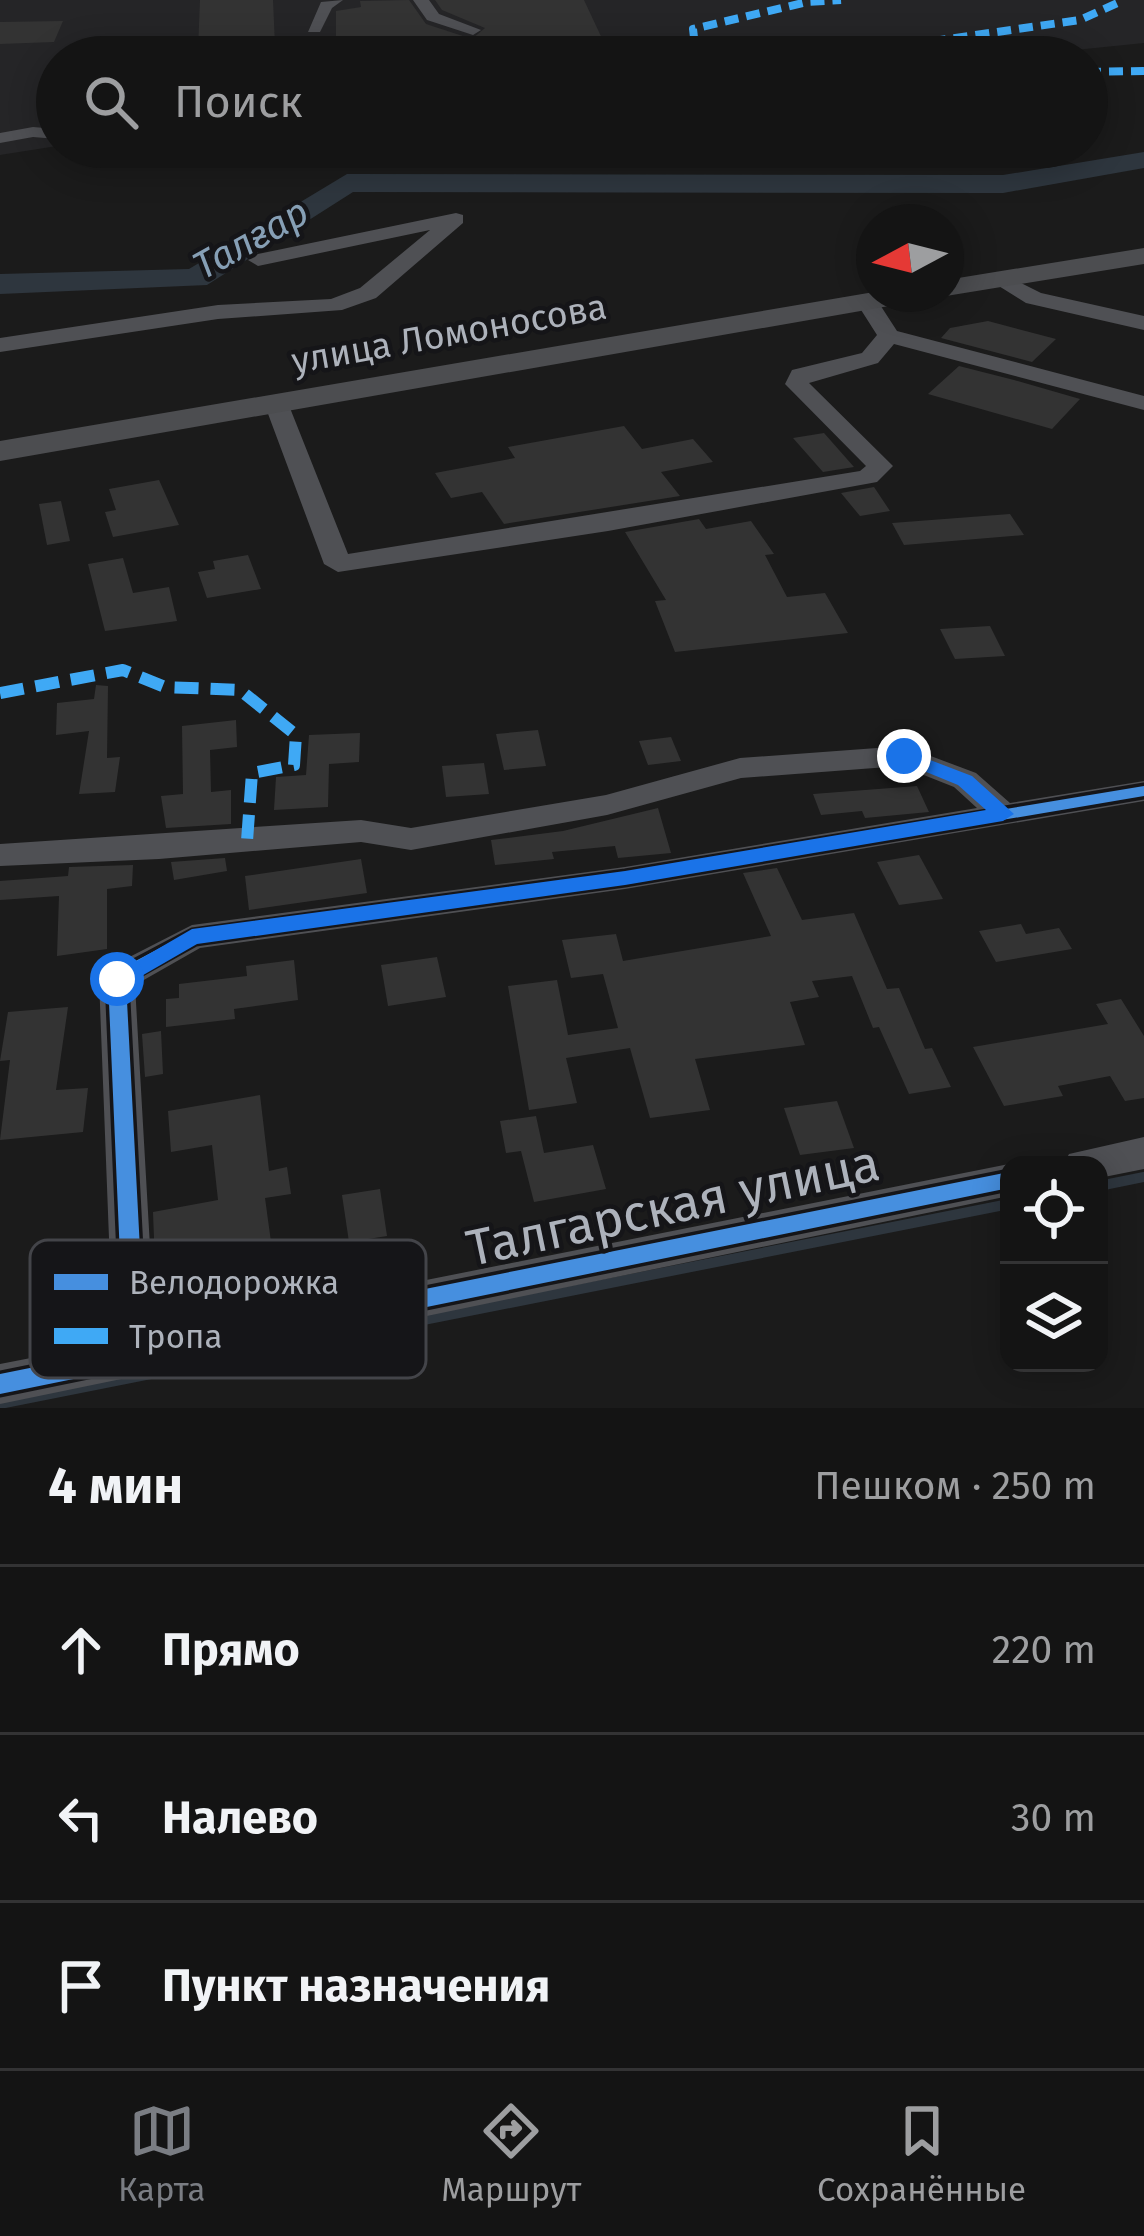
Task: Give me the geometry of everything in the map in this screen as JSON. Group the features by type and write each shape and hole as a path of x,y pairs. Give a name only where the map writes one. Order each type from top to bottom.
{"main road":[{"path":"964,285 1144,256"},
{"name":"улица Ломоносова","path":"0,451 856,304"}],"street":[{"path":"314,29 326,5 335,0"},
{"path":"421,0 433,17 472,30"},
{"path":"0,138 36,132"},
{"path":"0,345 218,312 334,304 368,293 456,219 258,260"},
{"path":"1001,279 1034,298 1144,323"},
{"path":"873,312 889,336 1144,403"},
{"path":"276,403 338,564 868,477 880,466 797,384 800,375 870,358 889,336"},
{"path":"0,855 362,831 411,839 607,805 740,768 904,756 965,780 1003,814"},
{"path":"129,1240 117,979 192,937 625,878 1144,791"},
{"path":"1108,1160 1144,1153"},
{"name":"Талгарская улица","path":"426,1299 1000,1182"},
{"name":"Талгарская улица","path":"0,1384 31,1378"}],"shaded area":[{"path":"0,0 1144,0 1144,43 1108,47 1108,36 36,36 36,149 0,155"}],"building":[{"path":"200,0 273,0 275,36 199,36"},
{"path":"409,0 426,24 463,36 336,36 336,11 361,7 360,1"},
{"path":"435,0 584,0 601,36 476,36 485,28 442,10"},
{"path":"63,21 57,36 36,36 36,43 0,44 0,22"},
{"path":"988,321 1056,339 1032,362 941,338 950,328"},
{"path":"959,366 1080,399 1052,429 928,394"},
{"path":"624,426 642,449 693,439 713,462 661,472 680,496 504,524 482,492 451,498 435,473 515,458 508,447"},
{"path":"824,433 854,467 823,472 793,438"},
{"path":"159,480 179,525 113,537 105,512 116,510 109,489"},
{"path":"874,487 890,511 860,516 841,493"},
{"path":"61,501 70,541 47,545 39,504"},
{"path":"1010,514 1024,535 904,545 892,523"},
{"path":"699,519 706,529 751,521 774,554 765,555 787,597 825,593 848,633 675,652 655,601 666,600 625,532"},
{"path":"248,555 261,589 207,598 198,572 215,569 213,561"},
{"path":"123,558 133,593 169,587 177,621 105,631 88,564"},
{"path":"990,626 1005,656 955,659 940,629"},
{"path":"96,685 108,686 107,758 120,757 115,792 79,794 89,731 56,735 57,703 94,699"},
{"path":"236,720 237,747 210,750 211,792 231,790 231,824 166,828 161,796 183,794 182,726"},
{"path":"538,730 546,766 504,770 496,734"},
{"path":"360,733 359,762 329,764 328,807 274,810 276,777 306,775 309,735"},
{"path":"671,737 681,761 648,765 639,741"},
{"path":"484,763 489,794 446,797 442,766"},
{"path":"917,786 929,812 865,818 862,811 821,815 813,794"},
{"path":"658,808 671,853 618,858 615,846 552,852 554,859 495,865 491,840 563,831"},
{"path":"919,855 943,899 899,905 877,862"},
{"path":"225,858 227,871 174,880 171,862"},
{"path":"361,859 367,893 249,910 245,876"},
{"path":"133,865 132,886 107,889 107,949 57,956 59,896 0,900 0,881 68,876 69,867"},
{"path":"777,868 802,920 854,913 887,989 899,988 925,1049 932,1048 951,1087 909,1094 879,1027 873,1028 852,976 812,981 819,997 790,1002 805,1045 695,1059 710,1110 650,1118 630,1048 566,1058 577,1103 529,1110 508,986 557,980 568,1035 618,1028 603,974 571,978 562,940 616,934 623,961 771,936 743,873"},
{"path":"1021,924 1026,934 1059,928 1072,949 996,962 979,931"},
{"path":"437,957 446,997 388,1006 381,965"},
{"path":"294,960 298,1000 234,1009 235,1019 166,1027 166,999 179,998 179,984 247,976 246,966"},
{"path":"1121,999 1144,1036 1144,1098 1125,1101 1110,1076 1058,1086 1063,1096 1004,1106 973,1047 1108,1024 1096,1004"},
{"path":"68,1007 56,1090 88,1088 83,1132 0,1140 10,1060 0,1061 8,1012"},
{"path":"161,1031 163,1074 145,1077 142,1034"},
{"path":"260,1095 269,1171 287,1167 291,1194 265,1198 271,1240 154,1240 153,1212 218,1200 212,1145 171,1152 168,1111"},
{"path":"837,1101 854,1148 800,1155 784,1108"},
{"path":"536,1116 544,1153 593,1145 606,1189 534,1202 521,1151 506,1153 500,1121"},
{"path":"380,1189 387,1236 349,1240 342,1195"}],"waterway":[{"name":"Талғар","path":"1108,166 1144,160"},
{"name":"Талғар","path":"0,284 196,278 347,183 1003,184 1097,168"},
{"path":"1108,1184 1144,1177"},
{"path":"426,1320 1000,1206"},
{"path":"0,1404 131,1378"}],"marked path":[{"path":"694,36 693,29 807,2 841,0"},
{"path":"969,36 1080,20 1124,0"},
{"path":"1108,72 1144,71"},
{"path":"0,693 123,670 165,687 240,690 296,735 294,765 252,773 247,841"}],"cycle path":[{"path":"129,1240 117,979 192,937 625,878 1144,791"},
{"path":"426,1298 1000,1182"},
{"path":"0,1384 30,1378"}],"route":[{"path":"117,979 192,937 625,878 1003,814 965,780 904,756"}]}
